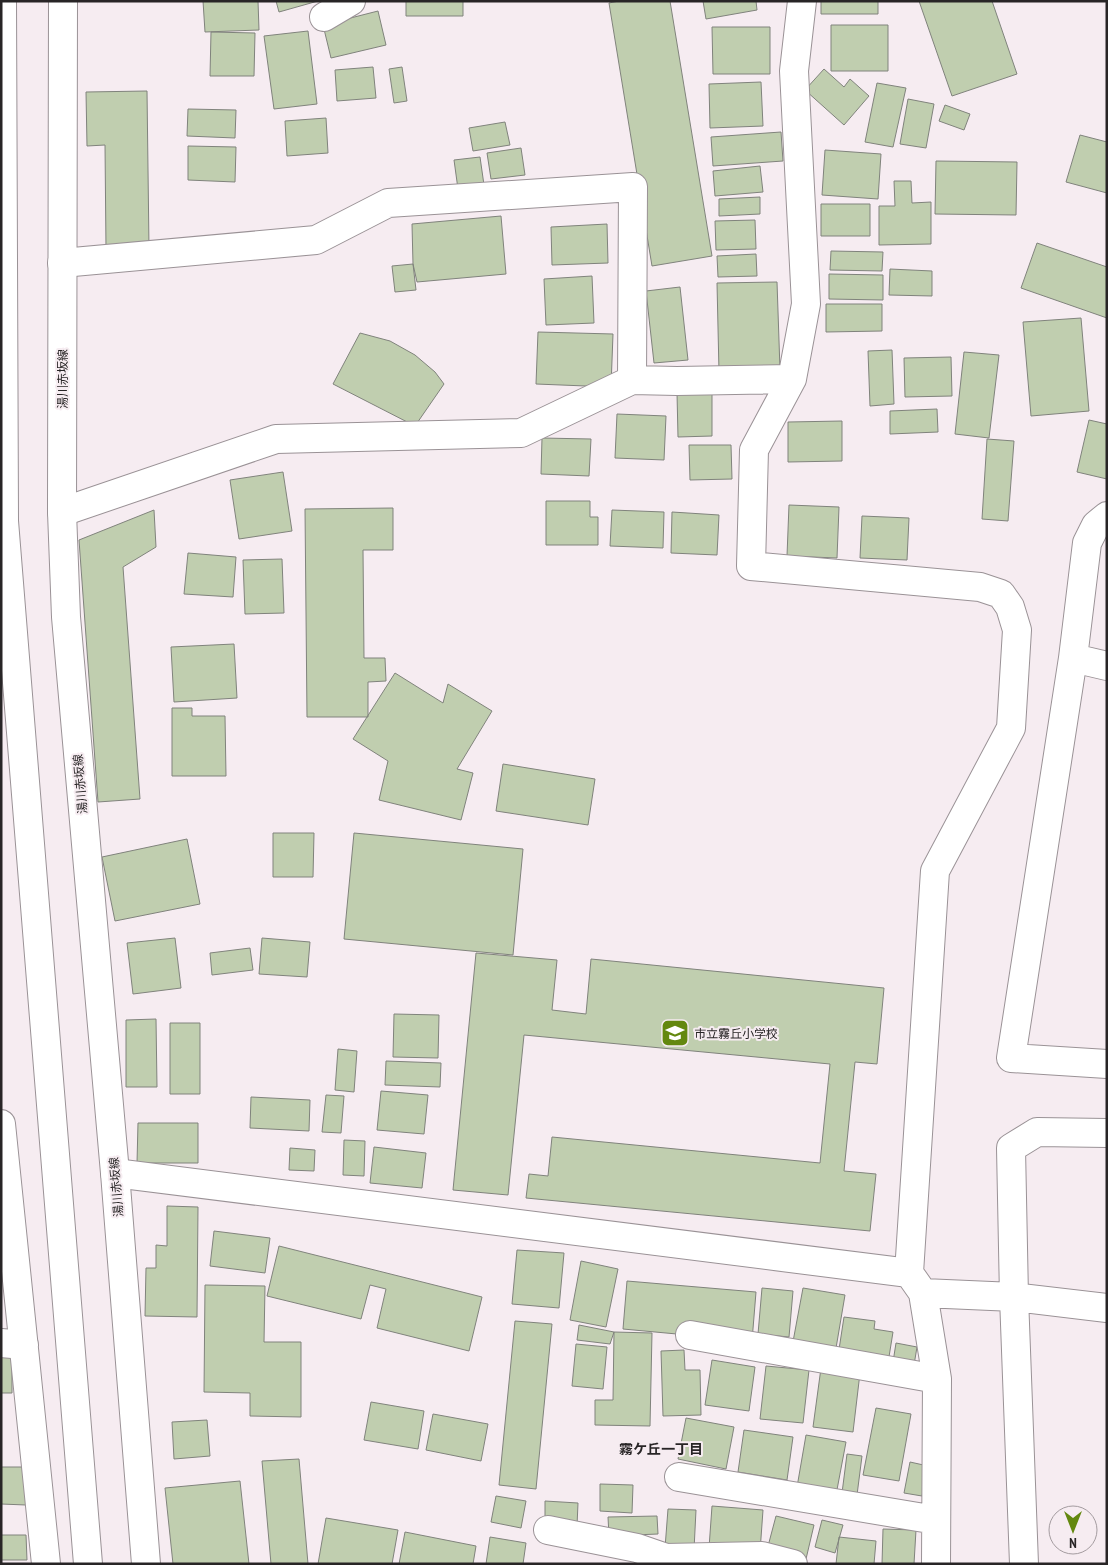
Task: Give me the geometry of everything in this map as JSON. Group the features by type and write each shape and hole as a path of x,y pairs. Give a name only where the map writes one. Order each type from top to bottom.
{"street":[{"path":"2,1 3,522 88,1564"},
{"name":"湯川赤坂線","path":"62,1 62,512 66,617 146,1564"},
{"path":"324,17 351,1"},
{"path":"802,1 794,72 806,304 792,379 754,450 751,566 980,587 1001,594 1010,607 1018,630 1011,728 935,871 916,1283 937,1379 936,1564"},
{"path":"62,263 316,240 388,203 633,187 632,380"},
{"path":"62,512 276,439 521,433 632,380 792,379"},
{"path":"1107,516 1096,525 1086,543 1073,658 1011,1058 1107,1064"},
{"path":"1073,658 1107,666"},
{"path":"1,1124 13,1344 46,1564"},
{"path":"1024,1564 1014,1297 1011,1148 1037,1132 1107,1134"},
{"path":"114,1173 1014,1297 1107,1308"},
{"path":"690,1335 937,1379"},
{"path":"679,1477 936,1520"},
{"path":"548,1530 637,1548 666,1558 762,1556 793,1564"}],"building":[{"path":"203,1 258,1 259,30 205,32"},
{"path":"276,1 318,1 279,12"},
{"path":"406,1 463,1 463,16 406,16"},
{"path":"619,1 670,1 712,256 652,266 609,3"},
{"path":"703,1 756,1 757,10 706,19"},
{"path":"821,1 878,1 878,14 821,14"},
{"path":"919,1 992,1 1017,74 952,96"},
{"path":"378,11 386,45 331,58 323,25"},
{"path":"831,25 888,25 888,71 831,71"},
{"path":"712,27 770,27 770,74 713,74"},
{"path":"308,31 317,104 274,109 264,36"},
{"path":"211,32 255,33 254,76 210,76"},
{"path":"373,67 376,98 337,101 335,70"},
{"path":"402,67 407,101 394,103 389,69"},
{"path":"824,69 844,87 850,79 869,96 844,125 805,90"},
{"path":"761,82 763,126 710,128 709,84"},
{"path":"877,83 906,88 893,147 865,142"},
{"path":"147,91 149,248 106,249 105,145 87,146 86,92"},
{"path":"908,99 934,104 926,148 900,144"},
{"path":"945,105 970,114 964,130 939,121"},
{"path":"188,109 236,110 235,138 187,136"},
{"path":"326,118 328,153 287,156 285,121"},
{"path":"505,122 510,145 473,151 469,128"},
{"path":"781,132 783,161 713,166 711,137"},
{"path":"1080,135 1107,142 1107,193 1066,182"},
{"path":"188,146 236,147 235,182 188,180"},
{"path":"521,148 525,175 491,179 487,153"},
{"path":"825,150 881,154 878,199 822,195"},
{"path":"480,157 484,185 458,189 454,160"},
{"path":"936,161 1017,162 1016,215 935,214"},
{"path":"760,166 763,192 715,196 713,171"},
{"path":"894,181 911,181 912,203 931,202 931,244 879,245 879,206 895,206"},
{"path":"760,197 760,214 719,216 719,199"},
{"path":"821,204 870,204 870,236 821,236"},
{"path":"501,216 506,274 417,282 413,264 412,224"},
{"path":"755,220 756,249 716,250 715,221"},
{"path":"607,224 608,263 552,265 551,227"},
{"path":"1037,243 1107,267 1107,318 1021,288"},
{"path":"831,251 883,252 882,271 830,270"},
{"path":"756,254 757,276 718,277 717,256"},
{"path":"413,264 416,290 395,292 392,266"},
{"path":"890,269 932,271 932,296 889,295"},
{"path":"829,274 883,275 883,300 829,299"},
{"path":"592,276 594,323 546,325 544,279"},
{"path":"777,282 780,370 719,372 717,283"},
{"path":"680,287 688,360 654,363 646,291"},
{"path":"826,304 882,304 882,331 826,332"},
{"path":"1081,318 1089,411 1031,416 1023,322"},
{"path":"538,332 613,334 611,387 536,384"},
{"path":"360,333 390,341 415,355 435,372 444,384 415,426 333,384"},
{"path":"892,350 894,404 870,406 868,351"},
{"path":"964,352 999,355 989,438 955,434"},
{"path":"951,357 952,396 905,397 904,358"},
{"path":"712,392 712,436 678,437 677,393"},
{"path":"937,409 938,432 890,434 890,411"},
{"path":"617,414 666,416 664,460 615,458"},
{"path":"1089,420 1107,424 1107,479 1077,472"},
{"path":"842,421 842,461 788,462 788,422"},
{"path":"542,438 591,439 589,476 541,474"},
{"path":"987,439 1014,441 1008,521 982,519"},
{"path":"689,445 731,445 732,479 690,480"},
{"path":"283,472 292,531 239,539 230,480"},
{"path":"546,501 590,501 590,517 598,517 598,545 546,545"},
{"path":"789,505 839,507 837,558 787,556"},
{"path":"393,508 393,550 363,550 364,658 385,658 386,681 368,682 368,717 307,717 305,509"},
{"path":"154,510 156,547 123,567 140,799 98,802 79,540"},
{"path":"612,510 664,512 663,548 610,546"},
{"path":"672,512 719,515 717,555 671,553"},
{"path":"862,516 909,518 907,560 860,558"},
{"path":"188,553 236,557 233,597 184,594"},
{"path":"282,559 284,613 245,614 243,560"},
{"path":"234,644 237,698 174,702 171,647"},
{"path":"395,673 443,703 448,684 492,711 457,769 473,773 461,820 379,800 388,761 353,739"},
{"path":"172,708 192,708 192,716 225,716 226,776 172,776"},
{"path":"503,764 595,779 588,825 496,811"},
{"path":"273,833 314,833 313,877 273,877"},
{"path":"354,833 523,849 513,955 344,939"},
{"path":"187,839 200,904 115,921 102,857"},
{"path":"175,938 181,988 133,994 127,943"},
{"path":"262,938 310,942 307,977 259,974"},
{"path":"250,948 253,970 212,975 210,953"},
{"path":"476,953 557,960 552,1010 586,1014 591,959 884,988 877,1064 855,1062 844,1171 876,1174 870,1231 526,1198 529,1174 548,1176 552,1137 820,1163 830,1064 524,1035 508,1195 453,1190"},
{"path":"394,1014 439,1015 438,1058 393,1057"},
{"path":"156,1019 157,1087 126,1087 126,1020"},
{"path":"170,1023 200,1023 200,1094 170,1094"},
{"path":"338,1049 357,1051 354,1092 335,1090"},
{"path":"386,1061 441,1063 440,1087 385,1085"},
{"path":"381,1091 428,1095 424,1134 377,1130"},
{"path":"326,1095 344,1096 341,1133 322,1132"},
{"path":"251,1097 310,1100 309,1131 250,1128"},
{"path":"138,1123 198,1123 198,1163 137,1163"},
{"path":"344,1140 365,1141 364,1176 343,1175"},
{"path":"374,1147 426,1153 422,1188 370,1183"},
{"path":"290,1148 315,1150 314,1171 289,1170"},
{"path":"167,1206 198,1207 197,1317 145,1316 146,1268 156,1268 156,1245 167,1246"},
{"path":"214,1231 270,1238 265,1273 210,1266"},
{"path":"279,1246 482,1297 469,1351 377,1328 386,1289 370,1285 361,1319 267,1296"},
{"path":"517,1250 564,1253 559,1308 512,1304"},
{"path":"581,1261 618,1269 606,1327 570,1320"},
{"path":"627,1281 756,1292 752,1341 623,1329"},
{"path":"205,1285 265,1286 264,1342 301,1342 301,1417 250,1416 250,1393 204,1392"},
{"path":"762,1288 793,1291 789,1337 758,1334"},
{"path":"803,1288 845,1295 835,1354 792,1347"},
{"path":"844,1317 875,1321 874,1329 893,1332 888,1363 838,1356"},
{"path":"515,1321 552,1324 536,1489 499,1485"},
{"path":"579,1325 614,1332 610,1344 577,1340"},
{"path":"614,1332 652,1333 650,1426 595,1425 595,1400 613,1400"},
{"path":"896,1343 917,1347 914,1365 893,1362"},
{"path":"576,1344 607,1347 603,1389 572,1386"},
{"path":"684,1350 685,1370 700,1370 701,1415 663,1416 661,1351"},
{"path":"1,1353 12,1353 12,1393 1,1393"},
{"path":"712,1360 755,1367 749,1411 705,1405"},
{"path":"766,1366 809,1370 803,1423 760,1419"},
{"path":"821,1368 860,1373 853,1432 813,1427"},
{"path":"371,1402 424,1411 418,1449 364,1440"},
{"path":"876,1408 911,1414 899,1481 863,1475"},
{"path":"433,1414 488,1424 481,1461 426,1450"},
{"path":"686,1418 734,1427 726,1469 678,1459"},
{"path":"207,1420 210,1456 174,1459 172,1422"},
{"path":"744,1430 793,1437 787,1480 738,1472"},
{"path":"806,1435 846,1442 836,1495 797,1487"},
{"path":"847,1454 862,1456 857,1495 842,1493"},
{"path":"299,1459 308,1564 271,1564 262,1461"},
{"path":"910,1462 928,1466 922,1496 904,1493"},
{"path":"1,1467 26,1467 26,1505 1,1504"},
{"path":"240,1481 249,1564 173,1564 165,1488"},
{"path":"600,1484 633,1485 632,1513 600,1511"},
{"path":"496,1496 526,1501 521,1528 491,1522"},
{"path":"545,1501 578,1503 577,1526 545,1525"},
{"path":"712,1506 763,1510 760,1552 709,1548"},
{"path":"668,1509 696,1510 694,1550 665,1548"},
{"path":"657,1516 658,1534 609,1536 608,1517"},
{"path":"776,1516 814,1525 806,1559 767,1550"},
{"path":"326,1518 398,1530 392,1564 318,1564"},
{"path":"822,1520 843,1525 835,1553 815,1547"},
{"path":"883,1529 916,1530 914,1564 882,1564"},
{"path":"405,1532 476,1546 473,1564 399,1564"},
{"path":"1,1535 26,1535 27,1560 1,1560"},
{"path":"490,1537 526,1543 523,1564 486,1564"},
{"path":"839,1537 876,1541 874,1564 836,1564"}],"place":[{"name":"市立霧丘小学校","path":"675,1033"}],"district":[{"name":"霧ケ丘一丁目","path":"661,1449"}]}
